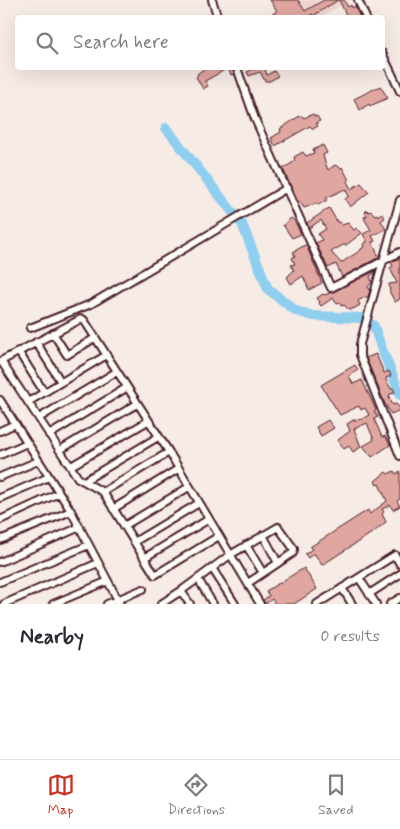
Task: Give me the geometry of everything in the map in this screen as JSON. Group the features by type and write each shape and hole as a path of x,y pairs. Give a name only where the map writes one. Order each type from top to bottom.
{"street":[{"path":"212,0 217,15"},
{"path":"358,0 365,15"},
{"path":"385,59 400,91"},
{"path":"238,70 255,119 331,288 400,252"},
{"path":"30,328 91,304 287,188"},
{"path":"400,200 360,344 360,355 400,456"},
{"path":"219,536 155,575 103,492 78,478 1,361 81,319 84,320 105,356 168,452 248,583 260,604"},
{"path":"53,333 67,355 95,338"},
{"path":"36,342 62,382"},
{"path":"18,351 44,392"},
{"path":"28,402 105,356"},
{"path":"39,418 116,372"},
{"path":"49,434 126,388"},
{"path":"0,400 3,409 15,424 71,511 119,602"},
{"path":"60,450 137,404"},
{"path":"71,466 148,421"},
{"path":"0,431 15,424"},
{"path":"84,481 158,437"},
{"path":"0,455 27,443"},
{"path":"103,492 168,452"},
{"path":"0,477 38,461"},
{"path":"113,509 178,469"},
{"path":"0,498 49,477"},
{"path":"124,526 189,487"},
{"path":"0,520 60,494"},
{"path":"134,542 199,503"},
{"path":"0,540 71,511"},
{"path":"144,558 209,519"},
{"path":"0,562 80,527"},
{"path":"165,603 230,555 278,527 294,549 293,553 248,583"},
{"path":"263,536 278,563"},
{"path":"0,582 89,545"},
{"path":"246,545 263,573"},
{"path":"317,604 327,601 342,588 394,555 400,564"},
{"path":"4,604 98,563"},
{"path":"212,568 235,604"},
{"path":"369,594 400,574"},
{"path":"359,578 376,604"},
{"path":"198,579 214,604"},
{"path":"53,604 108,581"},
{"path":"342,588 352,604"},
{"path":"107,604 119,602 143,589"},
{"path":"181,591 190,604"},
{"path":"390,604 400,598"}],"shaded area":[{"path":"283,0 350,0 324,15 294,15"}],"building":[{"path":"270,0 298,0 305,11 324,0 338,0 315,15 271,15 277,11"},
{"path":"339,0 344,0 348,7 351,5 352,8 355,6 359,15 346,15"},
{"path":"202,70 224,70 205,81 208,86 203,89 196,77"},
{"path":"229,70 233,70 234,74 231,75"},
{"path":"251,70 265,70 267,75 274,71 278,76 270,81 265,81 260,72 249,76 247,72"},
{"path":"380,86 388,98 370,106 369,104 360,110 354,99"},
{"path":"313,114 320,121 316,123 318,126 313,129 310,126 275,146 271,138 281,132 280,129 298,117 302,116 304,118"},
{"path":"323,145 327,153 323,155 328,170 335,165 342,167 349,180 347,181 351,189 361,183 369,192 350,207 345,199 349,196 345,189 326,198 327,200 318,205 317,203 304,208 298,202 283,169 295,161 294,157 303,152 306,156 314,153 313,150"},
{"path":"329,208 338,223 340,222 342,225 348,223 354,230 357,228 362,233 346,245 331,252 341,263 361,250 364,247 363,244 367,242 363,234 371,230 364,217 367,216 365,212 367,210 371,211 378,216 381,213 385,218 381,221 386,229 372,236 375,241 372,242 379,257 342,277 336,264 328,268 316,243 322,240 318,234 326,229 321,220 309,228 307,223"},
{"path":"291,218 301,234 292,238 283,225"},
{"path":"305,245 322,283 309,290 303,276 291,284 287,277 294,270 291,265 295,264 292,258 295,256 293,252"},
{"path":"400,258 400,299 395,302 390,293 389,284 397,283 390,268 393,266 391,262"},
{"path":"375,271 370,276 372,282 368,287 370,290 368,297 358,301 360,305 355,308 349,310 344,305 341,306 340,303 337,304 333,298 321,306 319,303 317,298 323,294 333,292"},
{"path":"376,354 384,373 389,371 391,376 386,378 386,380 395,392 389,395 389,398 393,405 396,404 400,408 400,410 391,414 366,358"},
{"path":"355,365 358,370 349,376 353,384 362,380 376,410 374,411 378,417 374,419 382,437 385,436 390,445 372,457 363,446 374,440 367,423 354,429 361,447 353,452 349,446 344,449 338,440 350,431 347,424 355,419 356,421 360,420 369,415 365,408 361,410 359,406 340,415 321,385"},
{"path":"328,420 334,428 321,436 316,427"},
{"path":"394,471 396,474 400,471 400,499 397,501 400,506 393,510 390,505 382,509 386,522 322,565 314,553 308,558 305,554 312,549 310,547 368,510 370,514 387,501 379,484 377,485 375,481 386,472 388,474"},
{"path":"304,568 317,589 294,604 275,604 272,599 265,604 263,600 269,596 266,591"}],"waterway":[{"path":"166,128 242,224 268,289 296,311 313,316 362,318 374,326 400,395"}]}
